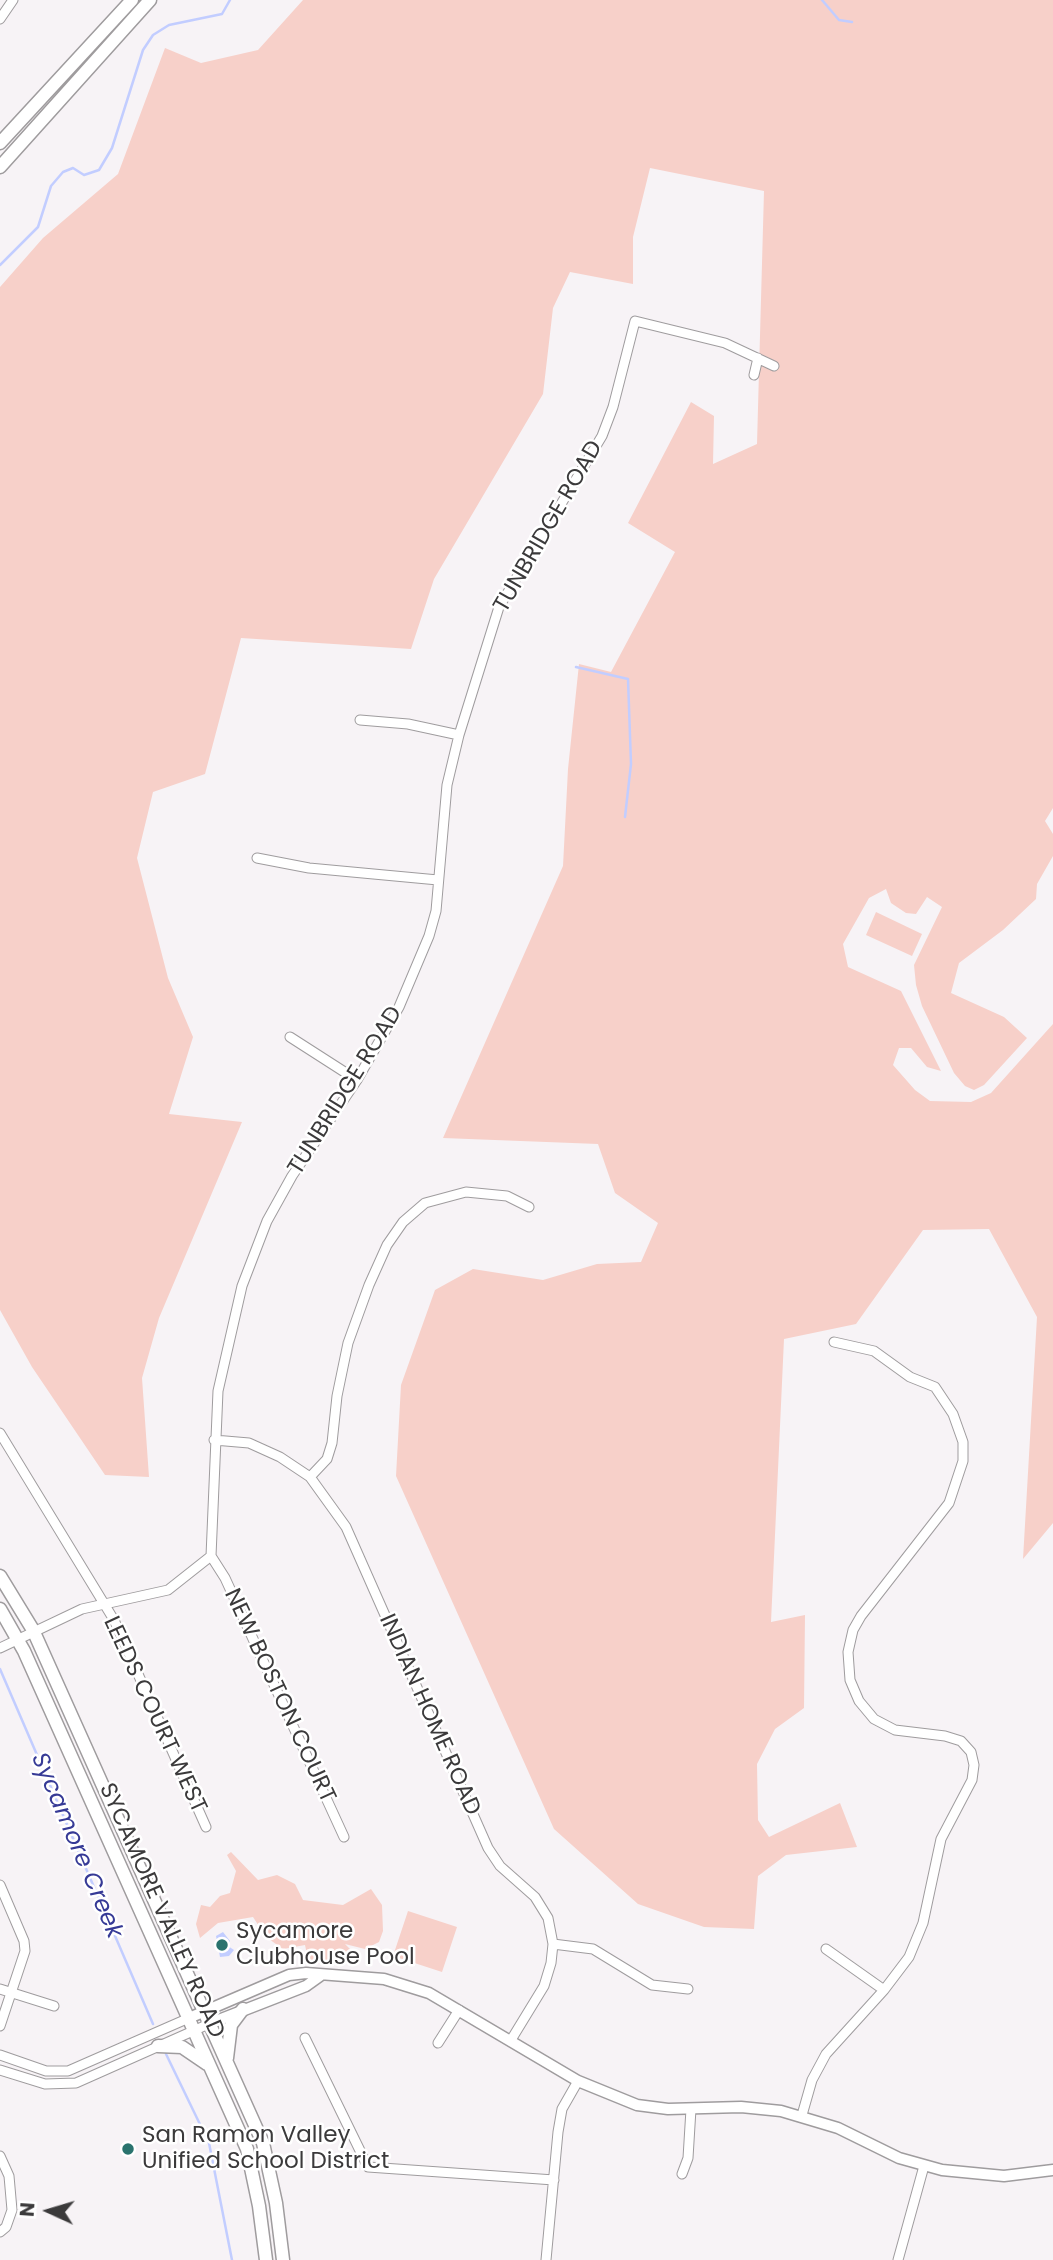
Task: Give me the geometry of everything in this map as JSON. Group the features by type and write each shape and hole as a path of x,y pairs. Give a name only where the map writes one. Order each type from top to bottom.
{"main road":[{"path":"0,143 132,0"},
{"path":"0,167 150,0"},
{"name":"SYCAMORE VALLEY ROAD","path":"0,1576 33,1630 263,2143 276,2203 283,2260"},
{"name":"SYCAMORE VALLEY ROAD","path":"0,1609 18,1638 247,2149 259,2206 266,2260"},
{"path":"228,2062 231,2025 243,2009"},
{"path":"158,2046 182,2047 210,2066"}],"street":[{"path":"0,19 13,0"},
{"name":"TUNBRIDGE ROAD","path":"211,1556 218,1391 242,1286 267,1222 299,1165 357,1080 399,1007 429,936 438,880 447,785 458,735 499,607 603,436 635,321 725,343 774,366"},
{"path":"754,375 758,358"},
{"path":"360,720 408,724 458,735"},
{"path":"257,858 309,867 438,880"},
{"path":"290,1037 357,1080"},
{"path":"310,1477 327,1459 332,1443 337,1396 348,1343 369,1285 387,1245 404,1222 425,1203 466,1192 507,1196 529,1207"},
{"path":"802,2115 812,2080 826,2054 884,1990 909,1957 923,1923 941,1839 972,1780 974,1765 971,1752 961,1741 945,1735 895,1730 874,1718 859,1701 850,1680 848,1652 853,1630 949,1503 963,1461 963,1442 953,1414 935,1387 910,1377 874,1351 834,1342"},
{"name":"LEEDS COURT WEST","path":"0,1433 114,1620 206,1828"},
{"name":"INDIAN HOME ROAD","path":"214,1440 249,1443 280,1457 310,1477 346,1527 488,1848 500,1866 535,1897 548,1918 553,1944 544,1986 511,2040"},
{"path":"0,1648 33,1630 102,1603 152,1596 168,1590 211,1556"},
{"name":"NEW BOSTON COURT","path":"211,1556 225,1578 344,1837"},
{"path":"0,1885 24,1941 25,1951 0,2026"},
{"path":"553,1944 593,1949 652,1985 688,1989"},
{"path":"826,1949 884,1990"},
{"path":"0,2055 46,2071 68,2071 192,2024 289,1975 306,1973 384,1979 429,1993 578,2081 637,2105 691,2109 741,2106 802,2115 923,2166 975,2175 1014,2176 1053,2171"},
{"path":"208,2017 243,2009 306,1986 320,1976"},
{"path":"0,1989 54,2006"},
{"path":"438,2043 459,2010"},
{"path":"0,2070 45,2084 76,2083 158,2046 192,2024"},
{"path":"305,2038 369,2167 554,2180"},
{"path":"546,2260 562,2109 578,2081"},
{"path":"682,2174 688,2158 691,2109"},
{"path":"0,2156 9,2176 12,2210 6,2227 0,2232"},
{"path":"898,2260 923,2166"}],"shaded area":[{"path":"303,0 1053,0 1053,808 1045,821 1053,834 1053,856 1037,884 1036,899 1003,930 959,963 951,993 1004,1017 1027,1038 984,1085 974,1090 965,1086 954,1073 922,1006 916,985 914,965 942,907 927,897 916,914 906,913 891,903 886,889 869,898 843,944 848,967 901,991 941,1071 927,1067 911,1048 899,1048 893,1065 915,1090 930,1101 971,1102 991,1093 1053,1024 1053,1523 1023,1559 1037,1317 989,1229 923,1230 856,1324 784,1339 771,1622 805,1615 804,1708 775,1729 757,1764 758,1820 769,1837 840,1803 857,1847 786,1855 758,1876 754,1929 704,1927 638,1904 554,1829 396,1476 401,1385 435,1290 473,1269 543,1280 597,1264 641,1262 658,1223 615,1193 598,1144 443,1138 563,866 568,769 579,664 611,672 675,552 628,523 691,402 714,416 713,464 757,444 764,191 650,168 633,237 633,284 570,272 553,308 543,394 434,579 411,649 241,638 205,774 153,792 137,858 168,978 193,1037 169,1114 242,1122 159,1318 142,1378 149,1477 105,1475 32,1367 0,1310 0,287 43,238 118,174 165,48 201,63 258,50"},
{"path":"876,912 922,934 912,956 866,935"},
{"path":"231,1852 258,1880 277,1875 295,1884 303,1900 343,1905 371,1889 382,1905 383,1931 379,1942 365,1949 345,1944 350,1949 352,1961 309,1964 305,1945 283,1949 266,1937 253,1917 218,1923 200,1938 196,1924 201,1905 210,1907 220,1896 230,1893 236,1871 227,1855"},
{"path":"408,1911 457,1927 442,1972 393,1956"}],"water":[{"name":"Sycamore Clubhouse Pool","path":"223,1932 230,1941 228,1946 234,1950 229,1956 220,1957 216,1936"}],"waterway":[{"name":"Sycamore Creek","path":"0,265 38,227 51,186 63,172 73,168 84,175 99,170 112,148 143,50 153,35 169,25 222,14 230,0"},
{"path":"822,0 839,20 852,22"},
{"path":"576,667 628,679 631,764 625,817"},
{"name":"Sycamore Creek","path":"0,1669 153,2024"},
{"name":"Sycamore Creek","path":"166,2054 209,2143 232,2260"}],"place":[{"name":"Sycamore Clubhouse Pool","path":"222,1945"},
{"name":"San Ramon Valley Unified School District","path":"128,2149"}]}
